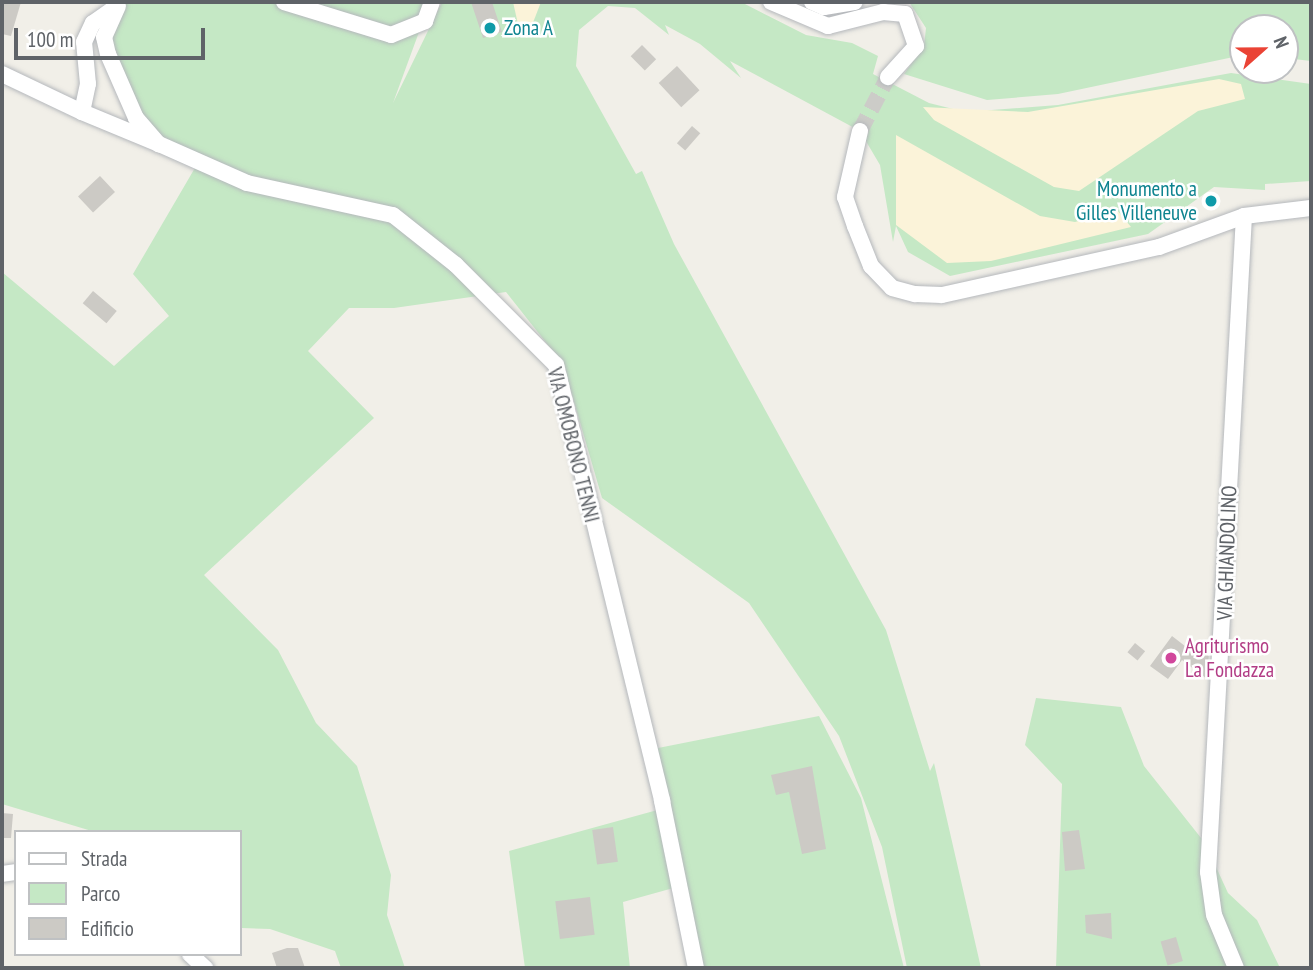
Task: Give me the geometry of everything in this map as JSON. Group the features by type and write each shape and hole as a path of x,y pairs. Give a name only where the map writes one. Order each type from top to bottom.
{"street":[{"path":"284,2 391,35 425,21 432,2"},
{"path":"771,2 828,26 883,12 905,14 916,46 888,77"},
{"path":"811,2 824,7 855,2"},
{"path":"82,112 88,84 84,42 93,23 121,4"},
{"name":"VIA OMOBONO TENNI","path":"121,4 104,37 108,54 136,118 159,144 247,183 393,215 456,265 556,365 696,968"},
{"path":"2,74 82,112 159,144"},
{"path":"860,131 845,197 871,266 892,288 915,294 942,295 1159,247 1244,216 1311,208"},
{"name":"VIA GHIANDOLINO","path":"1236,968 1214,915 1208,872 1244,216"},
{"path":"192,956 205,968"}],"green space":[{"path":"124,2 430,2 393,103 442,2 741,2 806,35 852,43 878,56 873,74 929,103 965,112 1058,105 1229,73 1229,84 1311,84 1311,181 1265,184 1265,190 1214,187 1148,234 950,276 908,252 896,226 893,242 880,165 860,131 730,61 741,78 700,44 665,25 669,35 635,8 608,6 579,30 576,66 636,174 642,171 674,244 886,630 930,771 934,763 981,968 907,968 882,847 839,736 749,603 602,498 563,364 506,292 394,308 349,308 308,351 374,418 204,575 278,650 316,723 357,766 391,875 387,915 405,968 341,968 335,951 270,929 242,928 242,830 88,830 2,804 2,272 114,366 169,316 133,274 199,161 159,144 119,85 104,37"},
{"path":"909,2 1311,2 1311,61 1299,60 1299,14 1229,14 1229,58 1058,94 987,100 904,74 924,46 926,28"},
{"path":"1036,698 1121,707 1144,766 1205,843 1228,893 1257,920 1280,968 1056,968 1062,784 1025,745"},
{"path":"819,716 861,798 904,968 693,968 677,887 623,902 630,968 525,968 509,851 661,809 648,750"}],"sand":[{"path":"513,2 541,2 527,38 520,33"},
{"path":"1219,79 1229,81 1229,84 1241,84 1245,99 1198,111 1079,191 1054,187 934,120 923,107 1028,112"},
{"path":"896,135 1040,216 1075,222 1117,210 1131,227 991,261 947,263 896,225"}],"building":[{"path":"2,2 21,2 11,36 2,34"},
{"path":"471,2 492,2 502,32 483,38"},
{"path":"642,45 656,59 645,70 631,56"},
{"path":"677,66 700,90 681,107 659,83"},
{"path":"692,126 700,133 685,151 677,143"},
{"path":"100,176 115,192 93,213 78,196"},
{"path":"93,291 117,311 106,323 83,303"},
{"path":"1172,636 1194,653 1200,646 1209,653 1207,679 1182,660 1168,679 1150,666"},
{"path":"1135,643 1145,651 1138,661 1127,652"},
{"path":"812,766 826,849 802,854 789,792 776,795 771,775"},
{"path":"2,813 13,814 11,838 2,838"},
{"path":"613,827 618,862 597,865 592,830"},
{"path":"1079,830 1085,869 1065,871 1062,832"},
{"path":"590,897 595,935 560,939 555,901"},
{"path":"1111,913 1112,939 1086,933 1085,915"},
{"path":"1176,937 1183,961 1168,965 1161,941"},
{"path":"298,948 305,968 277,968 272,953"}],"tunnel":[{"path":"860,131 888,77"}],"place":[{"name":"Zona A","path":"490,28"},
{"name":"Monumento a Gilles Villeneuve","path":"1211,201"},
{"name":"Agriturismo La Fondazza","path":"1171,658"}]}
